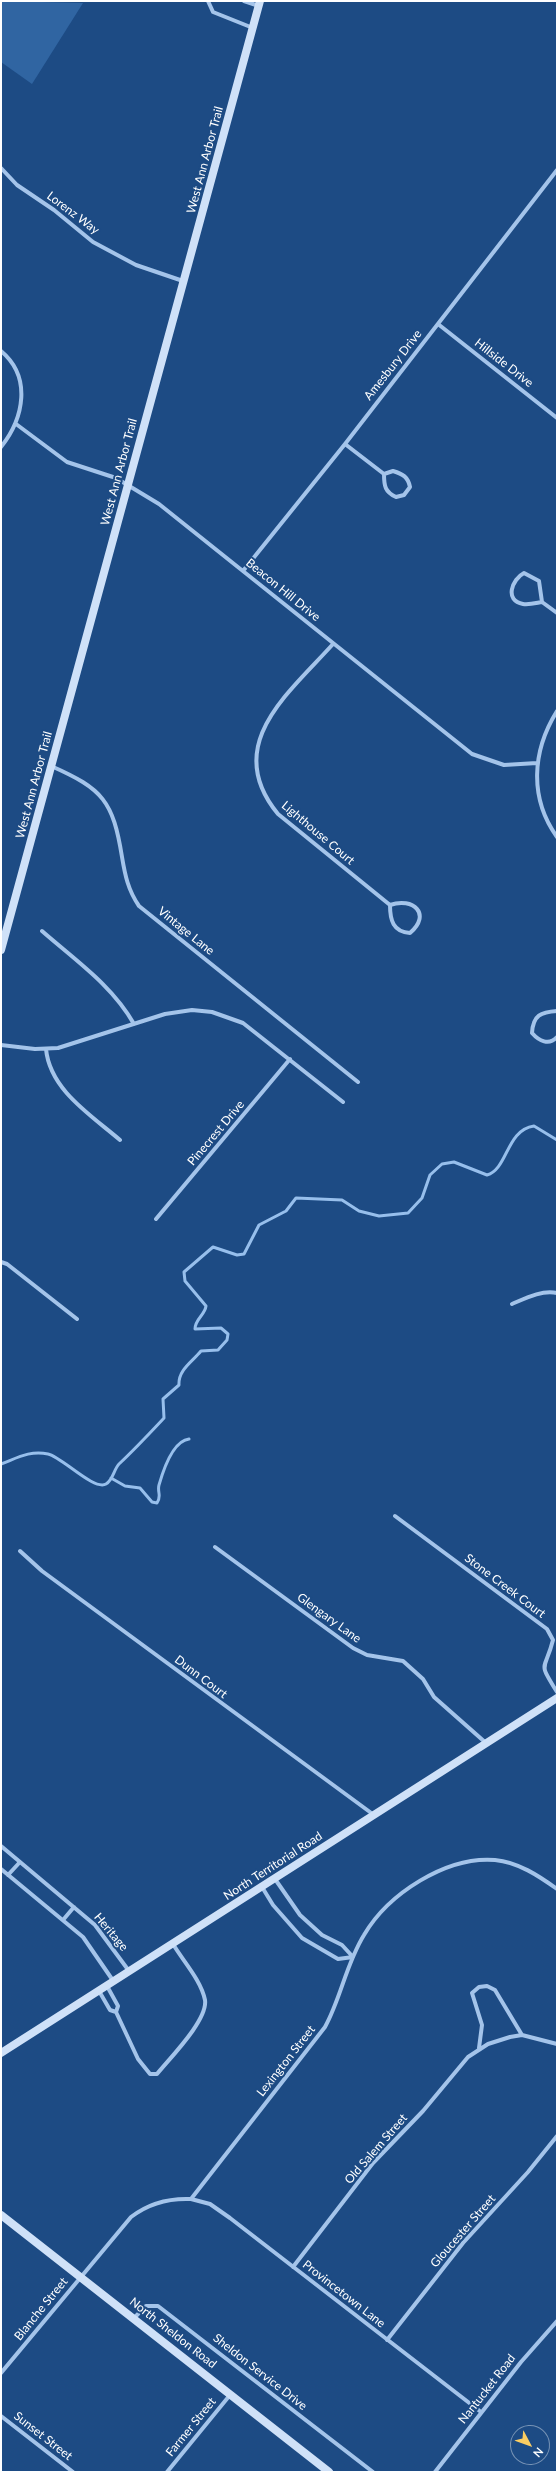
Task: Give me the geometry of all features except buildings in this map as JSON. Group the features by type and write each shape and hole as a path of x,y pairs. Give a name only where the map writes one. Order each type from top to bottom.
{"main road":[{"name":"West Ann Arbor Trail","path":"1,950 260,4"},
{"name":"North Territorial Road","path":"1,2053 557,1698"},
{"name":"North Sheldon Road","path":"1,2214 329,2472"}],"street":[{"path":"208,1 213,12 253,28"},
{"path":"244,1 260,4"},
{"name":"Lorenz Way","path":"1,168 17,185 54,210 93,242 136,265 184,281"},
{"name":"Amesbury Drive","path":"243,571 345,444 557,170"},
{"name":"Hillside Drive","path":"438,324 557,418"},
{"path":"1,351 15,368 21,386 22,404 16,424 1,447"},
{"name":"Beacon Hill Drive","path":"16,424 67,462 116,478 128,487 159,504 472,754 504,765 537,763"},
{"path":"345,444 384,474"},
{"path":"394,471 402,473 408,479 410,487 404,495 396,497 389,494 384,485 384,474 394,471"},
{"path":"542,602 538,581 524,573 517,577 513,583 512,592 515,600 522,604 542,602 557,613"},
{"name":"Lighthouse Court","path":"333,644 279,702 268,718 258,745 257,773 265,795 278,814 390,905"},
{"path":"557,711 543,737 537,763 540,801 547,821 557,837"},
{"name":"Vintage Lane","path":"51,766 83,781 106,802 117,828 130,891 140,906 358,1082"},
{"path":"399,902 409,903 416,907 420,917 418,926 410,933 401,932 394,926 390,918 390,905 399,902"},
{"path":"42,931 111,990 122,1004 134,1024"},
{"path":"557,1011 542,1012 536,1016 532,1024 532,1033 538,1040 546,1042 554,1040 557,1037"},
{"path":"1,1045 46,1049 58,1048 177,1012 212,1012 243,1023 343,1102"},
{"path":"46,1049 49,1067 61,1086 120,1140"},
{"name":"Pinecrest Drive","path":"156,1219 290,1059"},
{"path":"1,1262 7,1264 77,1319"},
{"path":"512,1304 528,1296 550,1292 557,1293"},
{"name":"Stone Creek Court","path":"395,1516 547,1629 553,1640 544,1661 543,1670 557,1692"},
{"name":"Glengary Lane","path":"215,1547 353,1648 367,1655 403,1661 423,1679 434,1697 486,1743"},
{"name":"Dunn Court","path":"20,1551 61,1585 374,1815"},
{"name":"Heritage","path":"1,1846 95,1925 130,1972"},
{"name":"Lexington Street","path":"191,2199 325,2027 336,2005 353,1956 364,1934 382,1910 424,1877 460,1863 495,1860 532,1871 557,1890"},
{"path":"8,1875 20,1862"},
{"name":"Heritage","path":"1,1869 83,1937 110,1984 118,2006 116,2012"},
{"path":"275,1879 300,1915 322,1935 342,1945 353,1956"},
{"path":"262,1887 273,1905 302,1938 338,1959 353,1956"},
{"path":"63,1920 74,1907"},
{"path":"99,1991 110,2010 116,2012 138,2059 150,2074 157,2074 190,2034 205,2011 205,2000 200,1986 173,1944"},
{"path":"479,2048 482,2032 481,2018 472,1993 479,1987 487,1986 495,1990 522,2035"},
{"name":"Old Salem Street","path":"293,2267 373,2163 423,2111 464,2062 479,2048 499,2039 522,2035 557,2044"},
{"name":"Gloucester Street","path":"387,2340 463,2243 528,2172 557,2136"},
{"path":"81,2277 125,2224 138,2212 164,2200 191,2199"},
{"name":"Provincetown Lane","path":"191,2199 210,2204 225,2214 481,2412"},
{"name":"Blanche Street","path":"1,2373 81,2277"},
{"name":"Sheldon Service Drive","path":"134,2318 146,2306 158,2306 373,2472"},
{"name":"Nantucket Road","path":"435,2472 481,2412 557,2321"},
{"name":"Farmer Street","path":"168,2472 231,2394"},
{"name":"Sunset Street","path":"1,2416 73,2472"}],"shaded area":[{"path":"1,1 83,3 32,84 1,62"}],"waterway":[{"path":"1,1464 29,1454 48,1454 54,1456 94,1483 101,1485 106,1484 112,1477 119,1464 164,1418 163,1399 179,1385 179,1380 186,1366 201,1351 218,1350 227,1340 228,1334 221,1328 195,1329 195,1326 206,1306 185,1281 184,1272 213,1247 237,1255 244,1254 259,1225 286,1211 296,1198 342,1200 359,1211 379,1216 408,1213 422,1198 430,1175 442,1164 454,1162 487,1175 494,1171 499,1165 512,1142 518,1134 525,1129 534,1126 557,1140"},
{"path":"111,1478 125,1486 140,1488 152,1502 157,1503 159,1498 159,1485 163,1472 178,1445 189,1439"}]}
